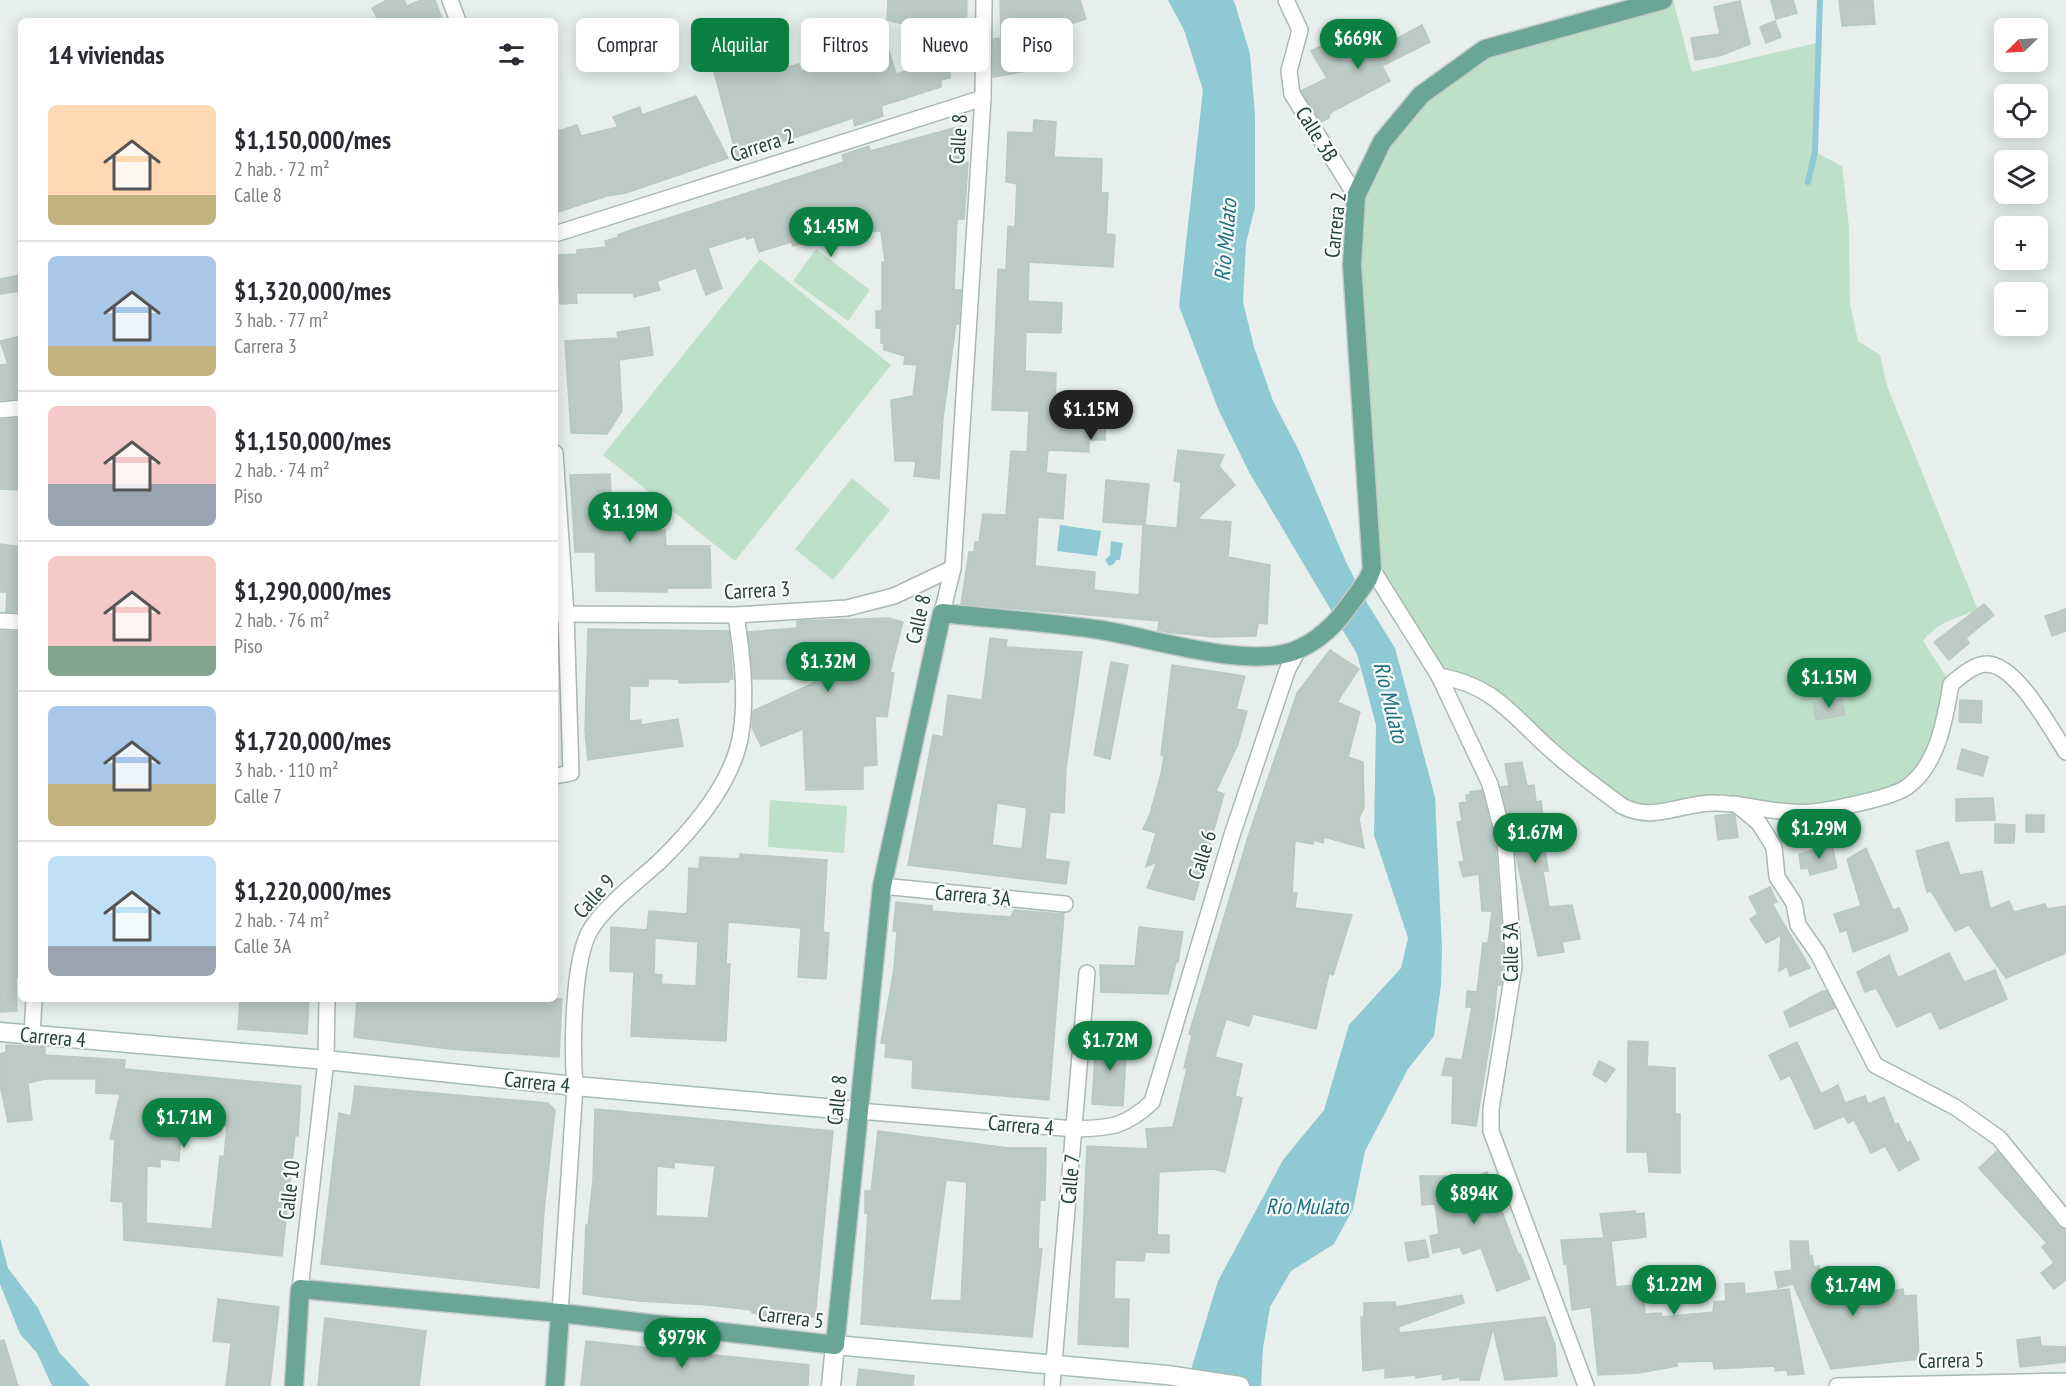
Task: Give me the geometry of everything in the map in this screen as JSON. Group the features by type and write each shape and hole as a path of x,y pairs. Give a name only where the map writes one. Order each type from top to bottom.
{"main road":[{"name":"Carrera 2","path":"1370,574 1352,265 1356,196 1382,142 1421,95 1485,49 1663,0"},
{"path":"942,613 1101,630 1224,655 1262,656 1298,650 1332,629 1370,574"},
{"name":"Calle 8","path":"835,1345 882,886 942,613"},
{"name":"Carrera 5","path":"300,1289 560,1312 835,1345"},
{"name":"Calle 10","path":"294,1386 300,1289"},
{"name":"Calle 9","path":"555,1386 560,1312"}],"street":[{"path":"450,0 457,18"},
{"name":"Calle 8","path":"942,613 953,568 983,98 984,0"},
{"name":"Calle 3B","path":"1286,0 1300,30 1289,70 1292,94 1356,196"},
{"name":"Carrera 2","path":"558,233 983,98"},
{"path":"0,410 18,408"},
{"path":"558,534 571,773 558,775"},
{"name":"Carrera 3","path":"561,614 736,615 847,608 894,596 953,568"},
{"name":"Calle 3A","path":"1370,574 1440,676 1490,784 1505,842 1514,966 1491,1109 1491,1131 1586,1386"},
{"name":"Calle 9","path":"560,1312 575,1086 572,1057 575,1005 585,943 591,929 676,845 729,770 741,734 744,671 736,615"},
{"path":"0,621 18,622"},
{"name":"Calle 6","path":"1075,1129 1110,1128 1132,1120 1152,1102 1232,835 1287,671 1298,650"},
{"path":"1440,676 1463,680 1490,693 1553,752 1632,811 1649,814 1709,802 1734,803 1792,813 1824,811 1860,803 1907,788 1926,767 1944,725 1951,684 1968,671 1986,664 2003,667 2018,682 2066,752"},
{"path":"1734,803 1759,823 1774,847 1777,877 1794,903 1798,925 1817,952 1875,1065 1956,1107 1999,1138 2066,1220"},
{"name":"Carrera 3A","path":"882,886 1065,904"},
{"name":"Calle 7","path":"1052,1386 1087,973"},
{"path":"32,1036 34,1002"},
{"name":"Calle 10","path":"300,1289 326,1060 327,1002"},
{"name":"Carrera 4","path":"0,1032 326,1060 859,1112 1075,1129"},
{"name":"Calle 8","path":"831,1386 835,1345"},
{"name":"Carrera 5","path":"835,1345 1167,1375 1240,1386"},
{"name":"Carrera 5","path":"1837,1386 2066,1381"}],"green space":[{"path":"1663,0 1673,0 1692,72 1817,43 1815,152 1842,166 1849,227 1850,304 1858,341 1880,355 1887,386 1978,610 1941,625 1923,641 1951,684 1944,725 1907,788 1824,811 1734,803 1632,811 1490,693 1439,676 1372,569 1356,196 1382,142 1485,49"},
{"path":"816,249 870,290 848,321 793,281"},
{"path":"760,259 891,365 735,561 603,455"},
{"path":"852,478 890,510 833,580 795,549"},
{"path":"770,800 847,806 844,853 768,847"}],"water":[{"name":"Río Mulato","path":"1168,0 1233,0 1235,4 1250,54 1255,115 1255,207 1246,243 1243,302 1254,347 1273,401 1300,453 1346,562 1367,603 1395,648 1435,797 1442,949 1441,985 1434,1036 1408,1069 1365,1151 1353,1209 1334,1244 1291,1271 1270,1307 1263,1348 1261,1386 1186,1386 1218,1281 1283,1160 1324,1110 1349,1025 1401,968 1408,938 1374,835 1376,725 1357,654 1249,472 1219,411 1179,306 1203,90 1184,30"},
{"path":"1060,525 1101,531 1097,556 1057,551"},
{"path":"1111,541 1123,543 1120,560 1116,560 1109,566 1105,560 1110,555"},
{"path":"0,1238 8,1268 38,1308 59,1352 90,1386 52,1386 37,1353 20,1334 0,1284"}],"building":[{"path":"387,0 404,0 407,6 421,0 435,0 442,18 377,18 372,8"},
{"path":"888,0 967,0 967,18 901,18 901,24 887,18"},
{"path":"1000,0 1080,0 1086,19 1073,23 1073,18 1001,18 1001,38"},
{"path":"1771,0 1793,0 1797,13 1776,19"},
{"path":"1839,0 1873,0 1875,24 1842,26"},
{"path":"1740,1 1750,44 1719,56 1695,60 1691,38 1720,34 1714,7"},
{"path":"1775,21 1781,37 1766,43 1760,27"},
{"path":"1422,25 1430,42 1382,66 1390,81 1330,113 1329,118 1321,122 1301,91 1327,78 1311,51 1329,42 1338,59 1368,42 1366,37 1390,29 1396,39"},
{"path":"1001,38 1001,72 1023,72 993,77 993,39"},
{"path":"889,51 896,74 950,72 950,78 941,80 941,87 881,106 883,116 855,126 853,118 737,157 714,72 789,72 789,67 799,64 801,72 889,72"},
{"path":"696,96 728,158 626,193 607,196 558,212 558,131 577,125 581,136 618,127 613,117 640,107 642,115"},
{"path":"1034,120 1056,122 1054,157 1102,159 1101,193 1108,193 1106,234 1115,235 1113,267 1029,262 1028,301 1062,303 1061,333 1026,332 1025,371 1056,373 1055,412 1106,414 1105,440 1089,440 1089,452 1048,450 1046,473 1066,475 1063,519 1038,517 1035,566 1095,572 1094,590 1139,595 1143,525 1103,522 1106,480 1149,484 1145,525 1177,528 1181,482 1174,481 1178,450 1224,455 1219,466 1235,485 1197,519 1231,522 1228,557 1270,565 1267,624 1258,623 1256,636 1213,637 1166,632 1158,630 1159,621 961,604 969,552 974,552 975,542 979,542 983,514 1006,515 1011,451 1027,452 1029,411 992,410 998,269 1006,270 1008,226 1015,227 1017,184 1006,182 1008,132 1033,133"},
{"path":"961,126 959,163 968,162 964,219 957,219 954,290 961,290 959,324 956,324 943,418 939,479 914,476 916,461 895,461 891,400 913,396 917,365 904,364 905,356 884,350 884,343 881,343 881,328 876,328 876,311 882,311 882,262 885,262 881,231 856,233 856,229 820,234 821,238 793,246 791,242 759,252 754,237 747,239 746,236 708,248 722,288 706,295 696,268 657,281 660,290 634,297 633,293 576,293 577,303 560,304 558,255 577,254 577,250 607,247 605,241 631,230 844,162 842,155 869,146 870,151"},
{"path":"18,276 18,291 0,294 0,279"},
{"path":"649,327 653,355 619,360 622,411 607,434 571,433 565,341 618,338 617,332"},
{"path":"18,337 18,398 0,400 0,365 8,364 0,341"},
{"path":"18,418 18,490 0,489 0,420"},
{"path":"610,474 611,497 644,497 644,530 665,530 666,546 710,546 711,588 667,588 667,592 596,591 595,552 575,552 570,475"},
{"path":"0,544 18,547 18,612 6,612 7,592 0,592"},
{"path":"1984,604 1994,615 1966,638 1969,643 1949,660 1934,642"},
{"path":"2066,609 2066,631 2052,636 2045,616"},
{"path":"888,618 903,622 890,672 894,673 887,717 875,716 877,765 863,766 863,789 806,790 803,729 761,746 752,727 753,711 822,679 753,679 748,632 797,628 797,621"},
{"path":"588,629 729,631 733,679 729,679 729,682 679,683 678,679 648,679 648,686 630,686 629,721 641,720 641,725 678,719 683,746 588,760 585,731"},
{"path":"0,631 18,632 18,978 16,978 17,1011 0,1012"},
{"path":"990,638 1007,640 1006,647 1082,652 1066,768 1064,813 1050,812 1045,859 1069,862 1066,884 908,865 933,735 943,737 948,695 982,700","holes":["997,803 1027,808 1022,849 992,845"]},
{"path":"1330,650 1359,669 1337,702 1360,712 1348,757 1363,762 1364,808 1359,818 1364,848 1324,837 1323,843 1314,840 1313,844 1295,841 1292,893 1297,893 1295,908 1352,915 1333,975 1329,973 1316,1029 1253,1014 1249,1026 1226,1019 1215,1057 1242,1064 1235,1096 1242,1098 1225,1172 1213,1169 1159,1172 1157,1235 1169,1235 1169,1253 1145,1252 1144,1261 1115,1260 1114,1299 1129,1299 1128,1347 1078,1344 1087,1146 1148,1149 1146,1129 1173,1127 1187,1068 1184,1068 1192,1035 1189,1034 1248,837 1297,693"},
{"path":"1111,662 1128,665 1110,759 1094,755"},
{"path":"1172,665 1245,676 1236,709 1247,711 1238,744 1216,791 1224,794 1194,900 1147,888 1157,862 1146,867 1156,833 1143,829 1150,814 1161,774 1164,756 1161,755"},
{"path":"1842,698 1845,715 1816,720 1813,703"},
{"path":"1960,700 1982,701 1981,723 1959,722"},
{"path":"1962,749 1988,757 1983,776 1957,769"},
{"path":"1522,762 1527,786 1534,785 1536,802 1541,801 1543,816 1549,816 1551,833 1543,834 1548,871 1543,871 1549,907 1572,905 1580,939 1562,942 1564,952 1538,956 1501,787 1509,786 1505,764"},
{"path":"1482,790 1495,844 1504,960 1501,985 1497,985 1476,1126 1452,1123 1453,1076 1442,1075 1446,1058 1462,1060 1472,1007 1466,1007 1467,991 1477,992 1483,943 1488,943 1492,911 1482,911 1479,874 1463,877 1459,862 1464,861 1457,822 1462,821 1459,803 1467,802 1466,795 1470,795 1470,792"},
{"path":"1993,798 1995,820 1956,821 1956,799"},
{"path":"1733,814 1738,837 1718,840 1715,816"},
{"path":"2026,815 2044,815 2044,832 2026,832"},
{"path":"1995,824 2015,825 2014,843 1995,843"},
{"path":"1948,842 1960,875 1982,871 1990,909 2009,901 2014,912 2045,904 2047,909 2066,906 2066,953 2006,978 1969,925 1955,931 1931,891 1927,892 1916,851"},
{"path":"1832,845 1837,868 1810,875 1808,868 1801,869 1799,854"},
{"path":"1866,848 1893,910 1899,908 1908,928 1907,931 1853,952 1847,930 1840,932 1834,914 1861,906 1847,859"},
{"path":"740,854 827,860 823,932 829,933 826,979 798,977 801,928 728,922 726,964 730,964 726,1041 631,1036 634,972 610,971 611,927 647,930 649,911 687,914 689,868 699,869 700,857 740,859","holes":["655,938 698,942 696,986 661,984 662,975 654,974"]},
{"path":"1770,887 1777,902 1772,904 1810,968 1790,976 1787,966 1779,971 1781,935 1766,943 1750,919 1758,914 1749,897"},
{"path":"896,902 932,906 932,911 968,914 1011,917 1014,910 1064,914 1049,1100 912,1088 913,1060 885,1057 886,1044 881,1043 894,969 897,931 893,931"},
{"path":"1139,927 1183,932 1178,962 1176,962 1168,994 1101,992 1100,965 1135,966"},
{"path":"1949,953 1964,982 1995,970 2007,999 1940,1029 1931,1011 1897,1027 1876,988 1865,992 1857,972 1889,955 1898,978"},
{"path":"1826,991 1835,1008 1790,1027 1784,1012"},
{"path":"558,999 562,999 559,1057 450,1049 354,1037 357,1002 558,1002"},
{"path":"240,1002 309,1002 307,1034 238,1029"},
{"path":"1096,1038 1127,1040 1123,1106 1092,1104"},
{"path":"1628,1041 1648,1042 1647,1066 1675,1068 1675,1114 1680,1114 1680,1173 1649,1172 1647,1152 1627,1152"},
{"path":"1797,1042 1821,1094 1838,1085 1845,1103 1865,1096 1868,1104 1884,1097 1895,1125 1898,1123 1907,1143 1910,1141 1919,1159 1899,1171 1885,1146 1871,1153 1854,1120 1848,1123 1844,1116 1815,1129 1790,1075 1781,1080 1769,1055"},
{"path":"6,1045 45,1047 45,1055 125,1060 124,1069 301,1086 298,1136 295,1135 282,1256 124,1240 123,1202 111,1201 115,1139 110,1139 120,1094 96,1093 96,1079 45,1079 28,1083 32,1120 8,1122 0,1084 0,1054 6,1052","holes":["182,1121 227,1126 224,1157 220,1156 212,1229 146,1223 147,1166 160,1167 160,1159 179,1161"]},
{"path":"1599,1061 1615,1069 1606,1082 1593,1075"},
{"path":"355,1086 548,1103 555,1110 544,1210 539,1288 321,1264 339,1113 351,1116"},
{"path":"595,1109 833,1131 815,1317 768,1316 752,1313 752,1310 583,1294 586,1225 588,1225 593,1180","holes":["674,1162 715,1166 708,1218 656,1216 657,1166 674,1168"]},
{"path":"878,1131 1009,1148 1046,1148 1045,1200 1040,1200 1038,1248 1042,1249 1032,1337 861,1324 868,1213 865,1213 865,1191 871,1191","holes":["946,1180 967,1182 961,1301 930,1300"]},
{"path":"1997,1151 2058,1226 2066,1230 2066,1280 2054,1289 2041,1273 2054,1263 2042,1247 2047,1243 1979,1168"},
{"path":"1487,1172 1518,1254 1520,1254 1530,1279 1497,1291 1481,1248 1463,1254 1460,1247 1433,1253 1430,1236 1439,1234 1435,1204 1422,1205 1420,1176 1445,1176 1446,1188"},
{"path":"1635,1211 1636,1214 1644,1213 1646,1237 1611,1241 1616,1287 1643,1284 1645,1314 1661,1313 1662,1317 1713,1312 1714,1302 1726,1301 1725,1284 1744,1283 1745,1294 1789,1289 1804,1374 1788,1375 1787,1370 1775,1371 1775,1366 1714,1369 1713,1361 1677,1362 1677,1366 1638,1373 1598,1375 1591,1307 1572,1310 1567,1264 1564,1264 1561,1240 1604,1238 1600,1214"},
{"path":"1425,1240 1429,1257 1408,1261 1405,1243"},
{"path":"1790,1241 1808,1241 1809,1256 1812,1256 1814,1267 1819,1266 1821,1275 1815,1277 1816,1284 1852,1281 1853,1298 1903,1289 1904,1296 1916,1295 1919,1359 1831,1369 1793,1284 1778,1288 1775,1272 1792,1270"},
{"path":"1462,1295 1464,1303 1398,1327 1400,1333 1545,1317 1555,1345 1557,1376 1505,1380 1493,1328 1479,1380 1460,1380 1460,1377 1443,1380 1442,1374 1416,1378 1416,1375 1385,1378 1385,1368 1363,1371 1361,1317 1364,1317 1364,1303 1395,1302 1396,1307"},
{"path":"218,1299 279,1307 270,1386 226,1386 231,1343 213,1341"},
{"path":"325,1318 426,1331 419,1386 318,1386"},
{"path":"2040,1337 2041,1346 2066,1347 2066,1362 2020,1367 2017,1340"},
{"path":"4,1340 18,1386 0,1386 0,1341"},
{"path":"586,1341 809,1365 808,1386 581,1386"},
{"path":"859,1369 914,1376 913,1386 857,1386"}],"waterway":[{"path":"1808,182 1815,152 1820,0"}]}
